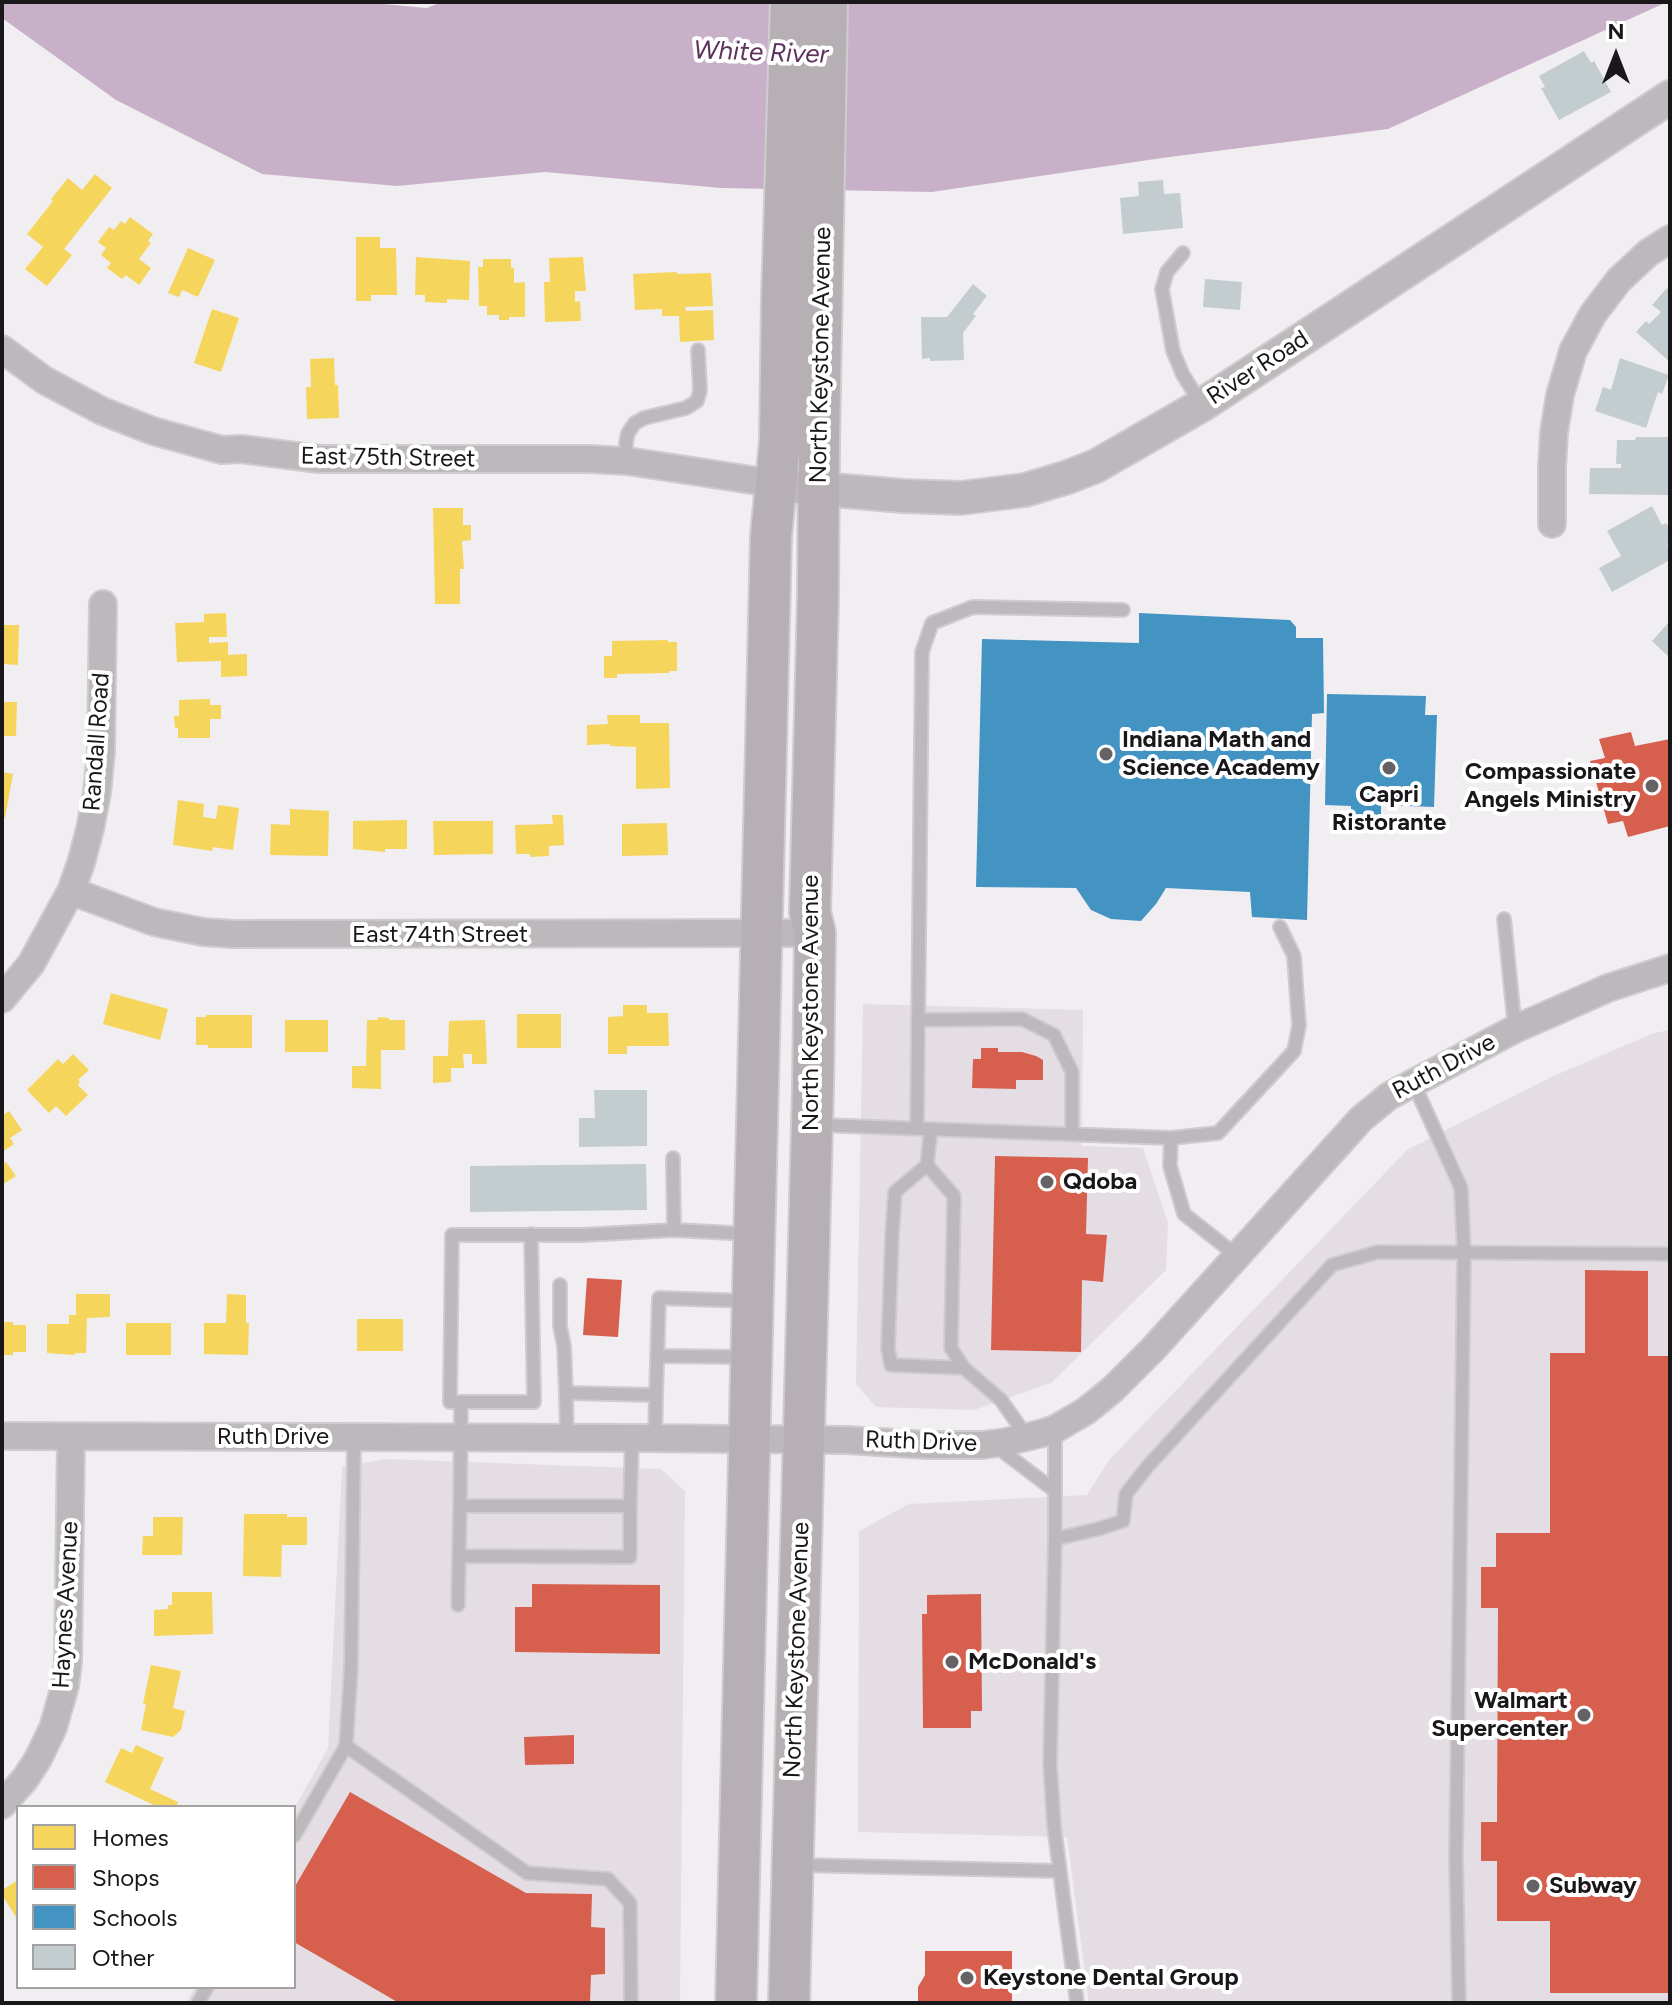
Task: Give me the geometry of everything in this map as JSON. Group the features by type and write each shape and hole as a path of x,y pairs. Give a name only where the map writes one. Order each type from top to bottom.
{"main road":[{"name":"North Keystone Avenue","path":"791,2 803,240"},
{"name":"North Keystone Avenue","path":"789,2003 812,1124 815,933 810,912 818,597 798,487 780,441 827,2"},
{"name":"North Keystone Avenue","path":"736,2003 771,536 798,487"}],"street":[{"name":"River Road","path":"798,487 938,498 983,496 1025,490 1096,466 1202,405 1670,97"},
{"path":"1552,524 1554,432 1560,395 1573,351 1593,314 1619,280 1648,253 1670,239"},
{"name":"East 75th Street","path":"2,349 44,380 102,411 153,431 222,450 241,449 319,459 627,461 798,487"},
{"name":"Randall Road","path":"2,999 31,964 71,891 90,829 101,752 103,604"},
{"name":"East 74th Street","path":"71,891 154,922 203,932 232,934 815,933"},
{"name":"Ruth Drive","path":"2,1436 749,1439 928,1445 993,1444 1027,1437 1055,1429 1086,1411 1113,1389 1153,1349 1361,1119 1389,1096 1515,1029 1608,988 1670,968"},
{"name":"Haynes Avenue","path":"2,1805 38,1759 53,1728 65,1686 68,1662 71,1437"}],"lane":[{"path":"1183,253 1167,272 1162,289 1173,351 1183,375 1202,405"},
{"path":"627,461 628,433 635,423 686,408 697,401 700,391 698,350"},
{"path":"1027,1437 1001,1400 964,1368 951,1348 954,1196 927,1165 918,1020 922,652 932,623 973,607 1123,610"},
{"path":"1504,919 1515,1029"},
{"path":"812,1124 1171,1138 1218,1133 1294,1051 1299,1026 1294,956 1280,927"},
{"path":"918,1020 1022,1019 1054,1035 1072,1072 1072,1134"},
{"path":"1413,1082 1461,1188 1464,1254 1456,1857 1459,2003"},
{"path":"1171,1138 1170,1166 1184,1214 1237,1256"},
{"path":"673,1158 674,1230"},
{"path":"927,1165 895,1192 889,1357 891,1365 964,1368"},
{"path":"531,1234 534,1402 450,1402 452,1235 531,1234 582,1235 674,1230 754,1234"},
{"path":"1055,1539 1123,1521 1126,1494 1148,1466 1332,1265 1378,1252 1670,1254"},
{"path":"560,1285 567,1438"},
{"path":"459,1556 630,1557 630,1506 656,1395 659,1298 752,1301"},
{"path":"657,1356 751,1357"},
{"path":"566,1393 656,1395"},
{"path":"458,1605 461,1402"},
{"path":"1055,1429 1050,1763 1059,1871 1077,2003"},
{"path":"296,1833 346,1746 351,1668 354,1437"},
{"path":"993,1444 1055,1491"},
{"path":"460,1506 630,1506"},
{"path":"346,1746 527,1873 608,1879 630,1903 631,2003"},
{"path":"792,1865 1059,1871"}],"shaded area":[{"path":"863,1004 1083,1010 1082,1146 1143,1148 1168,1222 1166,1270 1051,1383 974,1410 876,1407 856,1384"},
{"path":"1670,1030 1670,2003 1089,2003 1067,1837 858,1832 859,1531 909,1504 1087,1495 1109,1460 1407,1150 1549,1078 1654,1033"},
{"path":"386,1459 661,1469 685,1491 680,2003 186,2003 194,1989 296,1989 296,1805 328,1748 342,1467"}],"water":[{"name":"White River","path":"2,2 361,2 427,8 442,2 1667,2 1388,129 932,192 721,188 545,172 397,186 262,174 116,100 2,18"}],"building: Homes":[{"path":"95,174 112,188 64,249 72,255 47,286 25,269 43,247 27,234 68,178 82,190"},
{"path":"130,217 153,234 148,241 151,243 139,259 151,268 139,285 126,275 122,279 107,268 111,263 101,255 106,248 98,242 109,227 114,230 121,221 125,224"},
{"path":"356,237 380,237 380,248 396,248 397,295 371,295 371,301 356,301"},
{"path":"188,248 215,260 198,297 182,290 179,297 168,293"},
{"path":"416,257 470,261 469,300 425,302 425,295 415,295"},
{"path":"583,257 586,291 575,291 575,302 580,301 581,321 545,322 544,282 550,282 549,258"},
{"path":"483,259 511,259 514,283 525,282 525,317 499,320 499,315 487,315 487,306 479,306 478,267 483,267"},
{"path":"711,273 713,306 685,307 686,311 713,310 714,340 680,342 679,316 662,316 662,309 635,310 633,274"},
{"path":"212,309 239,318 221,372 194,363"},
{"path":"334,358 339,418 307,419 306,387 311,387 310,359"},
{"path":"433,508 463,508 463,525 471,525 471,540 462,541 464,569 460,569 460,604 435,604"},
{"path":"226,613 227,637 209,637 209,643 228,642 228,655 247,654 247,676 221,677 221,661 177,662 175,623 204,622 204,614"},
{"path":"2,625 19,625 18,665 2,664"},
{"path":"612,641 677,642 677,671 617,674 617,678 604,678 604,656 612,656"},
{"path":"210,699 210,705 221,705 221,719 210,719 210,738 178,738 174,716 179,716 179,700"},
{"path":"2,702 17,702 16,736 2,736"},
{"path":"607,715 640,715 640,723 669,723 670,788 636,789 636,747 587,745 587,725 608,724"},
{"path":"2,772 13,774 5,818 2,817"},
{"path":"178,800 204,804 203,817 216,819 218,805 239,808 233,850 213,847 212,851 173,845"},
{"path":"290,809 329,811 328,856 270,855 271,824 290,825"},
{"path":"552,815 563,815 564,845 549,846 549,856 516,854 515,825 553,824"},
{"path":"407,820 407,849 385,849 385,852 353,849 353,821"},
{"path":"433,821 493,821 493,854 434,855"},
{"path":"667,823 668,855 622,856 622,824"},
{"path":"111,993 168,1009 160,1040 103,1024"},
{"path":"623,1005 647,1005 647,1013 668,1013 669,1046 627,1046 627,1054 608,1054 608,1017 623,1016"},
{"path":"517,1014 561,1014 561,1048 517,1048"},
{"path":"252,1015 252,1048 196,1045 196,1017"},
{"path":"378,1017 405,1020 405,1050 381,1050 381,1089 352,1088 352,1066 366,1066 367,1020 378,1020"},
{"path":"285,1020 328,1020 328,1052 285,1052"},
{"path":"485,1020 487,1064 472,1064 472,1054 463,1054 464,1068 451,1068 451,1082 433,1083 433,1056 448,1056 449,1021"},
{"path":"73,1054 89,1070 78,1080 78,1085 88,1095 66,1116 56,1106 49,1113 27,1090 58,1059 63,1064"},
{"path":"9,1111 22,1130 10,1138 14,1144 2,1152 2,1116"},
{"path":"6,1162 16,1176 2,1185 2,1165"},
{"path":"76,1294 110,1294 110,1317 87,1318 86,1353 47,1353 47,1324 69,1324 69,1315 76,1315"},
{"path":"227,1294 246,1295 248,1355 204,1354 204,1323 226,1323"},
{"path":"357,1319 403,1319 403,1351 357,1351"},
{"path":"2,1322 26,1325 26,1352 2,1355"},
{"path":"126,1323 171,1323 171,1355 126,1355"},
{"path":"244,1514 307,1517 307,1545 282,1545 281,1577 243,1576"},
{"path":"153,1517 183,1517 182,1555 142,1555 143,1536 153,1536"},
{"path":"172,1592 212,1592 213,1634 154,1636 154,1610 168,1609 168,1605 172,1605"},
{"path":"151,1665 181,1671 173,1708 185,1711 181,1730 173,1737 141,1730"},
{"path":"136,1745 164,1758 150,1789 178,1802 177,1805 154,1805 105,1782 121,1748 132,1753"},
{"path":"16,1881 16,1917 2,1895 2,1890"}],"building: Shops":[{"path":"1631,732 1635,746 1670,739 1670,826 1628,837 1623,821 1608,824 1590,761 1605,758 1599,739"},
{"path":"981,1048 998,1048 998,1052 1022,1052 1036,1056 1043,1060 1043,1080 1016,1080 1016,1089 972,1088 973,1059 981,1059"},
{"path":"995,1156 1088,1158 1086,1234 1107,1235 1103,1282 1082,1280 1081,1352 991,1350"},
{"name":"Walmart Supercenter","path":"1585,1270 1648,1271 1648,1356 1670,1356 1670,1993 1550,1993 1550,1921 1497,1921 1497,1861 1481,1861 1481,1822 1497,1822 1498,1608 1481,1608 1481,1567 1496,1567 1496,1533 1550,1533 1550,1353 1585,1353"},
{"path":"587,1278 622,1280 618,1337 583,1335"},
{"path":"532,1584 660,1585 660,1654 515,1652 515,1607 532,1607"},
{"name":"McDonald's","path":"981,1594 982,1711 971,1711 971,1728 923,1728 922,1614 927,1614 927,1595"},
{"path":"574,1735 574,1764 525,1765 524,1737"},
{"path":"350,1792 526,1893 592,1894 591,1927 605,1928 605,1974 591,1975 590,2003 399,2003 296,1943 296,1885"},
{"name":"Keystone Dental Group","path":"925,1951 1012,1951 1012,2003 918,2003 918,1987 925,1975"}],"building: Schools":[{"path":"1139,613 1290,620 1296,627 1296,638 1323,638 1324,713 1312,714 1307,920 1252,917 1250,892 1166,888 1141,921 1111,919 1091,910 1076,888 976,887 982,639 1139,643"},
{"path":"1327,694 1426,696 1425,715 1437,715 1434,807 1381,805 1381,822 1351,821 1351,806 1325,805"}],"building: Other":[{"path":"1584,51 1591,63 1594,61 1611,92 1559,120 1541,88 1545,87 1539,76"},
{"path":"1163,180 1164,194 1180,193 1183,228 1123,234 1120,198 1139,196 1138,182"},
{"path":"1205,279 1242,282 1240,310 1203,307"},
{"path":"973,284 987,296 963,333 964,360 922,359 921,317 947,317"},
{"path":"1667,288 1670,291 1670,362 1636,332 1661,312 1652,305"},
{"path":"1620,358 1669,375 1662,394 1658,392 1646,428 1595,411 1603,387 1611,390"},
{"path":"1636,437 1670,437 1670,495 1589,494 1590,468 1621,468 1621,464 1616,464 1617,440 1635,440"},
{"path":"1652,506 1662,525 1666,523 1670,529 1670,542 1667,544 1670,560 1612,592 1599,568 1621,556 1607,531"},
{"path":"1670,621 1670,658 1652,641"},
{"path":"594,1090 647,1090 647,1146 579,1147 579,1118 595,1118"},
{"path":"646,1164 647,1210 470,1212 470,1166"}],"place":[{"name":"Indiana Math and Science Academy","path":"1106,754"},
{"name":"Capri Ristorante","path":"1389,768"},
{"name":"Compassionate Angels Ministry","path":"1652,786"},
{"name":"Qdoba","path":"1047,1182"},
{"name":"McDonald's","path":"952,1662"},
{"name":"Walmart Supercenter","path":"1584,1715"},
{"name":"Subway","path":"1533,1886"},
{"name":"Keystone Dental Group","path":"967,1978"}]}
